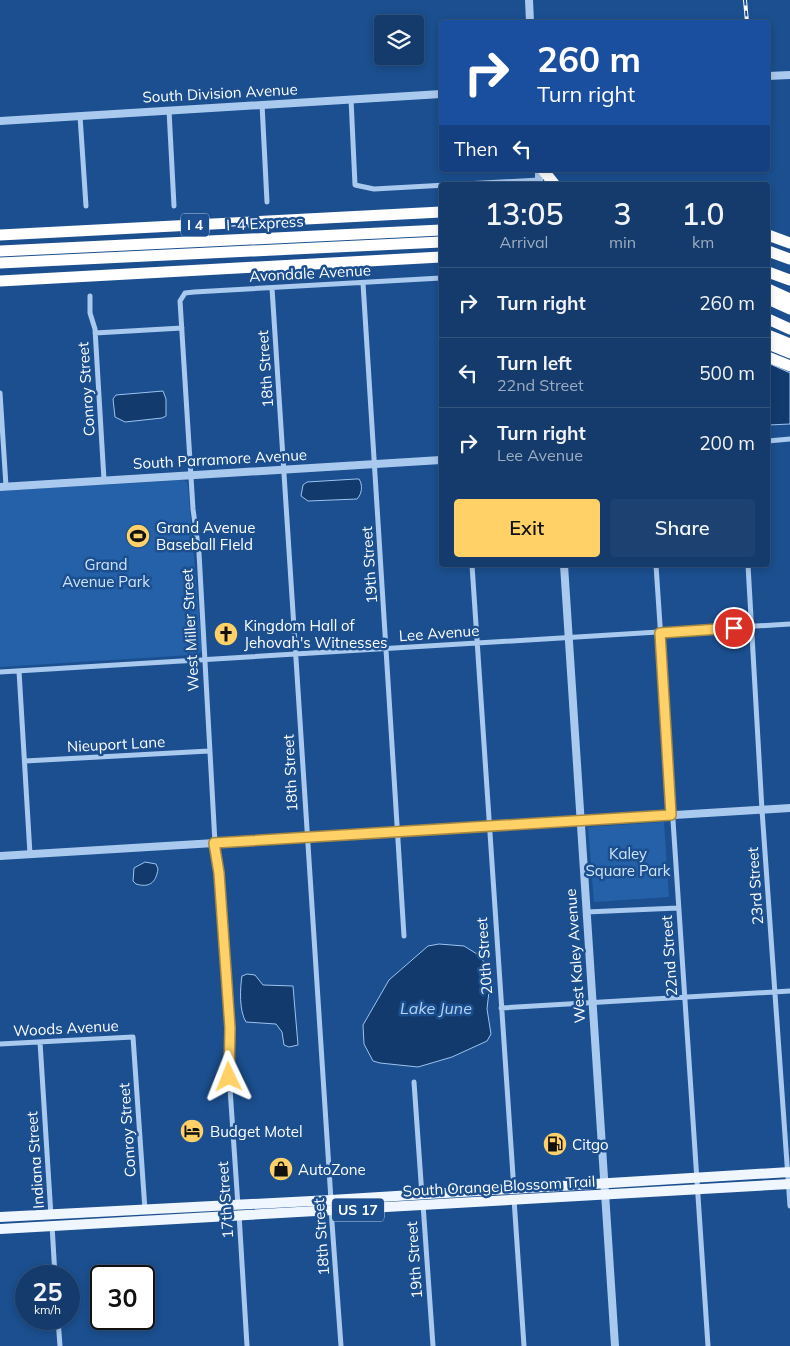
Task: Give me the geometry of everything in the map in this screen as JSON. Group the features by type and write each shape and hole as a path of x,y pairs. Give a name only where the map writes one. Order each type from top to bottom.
{"highway":[{"name":"I 4","path":"0,235 439,213"},
{"name":"I-4 Express","path":"0,251 439,230"},
{"path":"770,236 790,243"},
{"name":"I-4 Express","path":"0,263 439,242"},
{"path":"770,244 790,250"},
{"path":"770,252 790,259"},
{"path":"0,281 439,257"},
{"path":"770,273 790,280"},
{"path":"0,288 120,275"},
{"path":"770,290 790,299"},
{"path":"770,300 790,309"},
{"path":"770,320 790,329"},
{"path":"770,336 790,344"},
{"path":"770,345 790,353"},
{"path":"770,358 790,366"}],"main road":[{"name":"South Orange Blossom Trail","path":"0,1217 422,1195 789,1172"},
{"name":"South Orange Blossom Trail","path":"0,1229 331,1212 789,1184"}],"street":[{"path":"529,0 530,20"},
{"path":"770,76 790,75"},
{"name":"South Division Avenue","path":"0,121 439,94"},
{"path":"350,100 355,185 374,189 439,185"},
{"path":"262,104 267,202"},
{"path":"169,110 174,206"},
{"path":"80,116 86,206"},
{"path":"503,182 540,180"},
{"name":"Avondale Avenue","path":"182,297 185,294 194,292 439,278"},
{"name":"19th Street","path":"363,283 404,936"},
{"name":"18th Street","path":"272,288 306,837 341,1346"},
{"name":"Conroy Street","path":"90,296 90,313 95,333 104,480"},
{"name":"West Miller Street","path":"182,297 180,303 191,474 199,553 214,843"},
{"path":"95,333 182,328"},
{"path":"0,393 3,487"},
{"path":"770,441 790,439"},
{"name":"South Parramore Avenue","path":"3,487 439,460"},
{"name":"20th Street","path":"472,567 524,1346"},
{"name":"West Kaley Avenue","path":"564,567 616,1346"},
{"name":"22nd Street","path":"656,567 671,815 708,1346"},
{"name":"23rd Street","path":"748,567 762,810 790,1206"},
{"name":"Lee Avenue","path":"0,672 790,624"},
{"path":"19,671 30,854"},
{"name":"Nieuport Lane","path":"25,761 209,751"},
{"path":"0,856 790,808"},
{"name":"17th Street","path":"214,843 219,873 230,1028 228,1059 247,1346"},
{"path":"586,912 678,908"},
{"path":"500,1008 790,991"},
{"name":"Conroy Street","path":"133,1037 146,1221"},
{"name":"Woods Avenue","path":"0,1044 133,1037"},
{"name":"Indiana Street","path":"40,1042 55,1265"},
{"name":"19th Street","path":"414,1082 433,1346"},
{"path":"59,1330 60,1346"}],"green space":[{"name":"Grand Avenue Park","path":"183,480 187,482 188,487 202,650 200,653 0,667 0,491"},
{"name":"Kaley Square Park","path":"664,822 669,897 594,902 588,827"}],"water":[{"path":"770,364 790,373 790,424 770,425"},
{"path":"163,391 166,399 166,416 125,422 115,417 113,399 116,395"},
{"path":"359,479 361,492 357,499 308,501 301,496 303,485 307,482"},
{"path":"145,862 156,864 158,869 156,878 148,885 136,884 133,881 134,868"},
{"name":"Lake June","path":"439,944 464,946 477,954 485,963 489,991 487,1009 491,1034 487,1041 452,1057 418,1067 373,1061 364,1044 363,1025 389,980 428,946"},
{"path":"247,974 255,975 263,985 293,986 298,1045 289,1047 284,1045 282,1032 276,1024 246,1022 242,1012 241,993 242,976"}],"railway":[{"path":"745,0 747,20"}],"place":[{"name":"Grand Avenue Baseball FIeld","path":"138,536"},
{"name":"Kingdom Hall of Jehovah's Witnesses","path":"226,634"},
{"name":"Budget Motel","path":"192,1131"},
{"name":"Citgo","path":"555,1144"},
{"name":"AutoZone","path":"281,1169"}],"route":[{"path":"229,1077 230,1028 219,873 214,843 671,815 660,633 734,628"}]}
